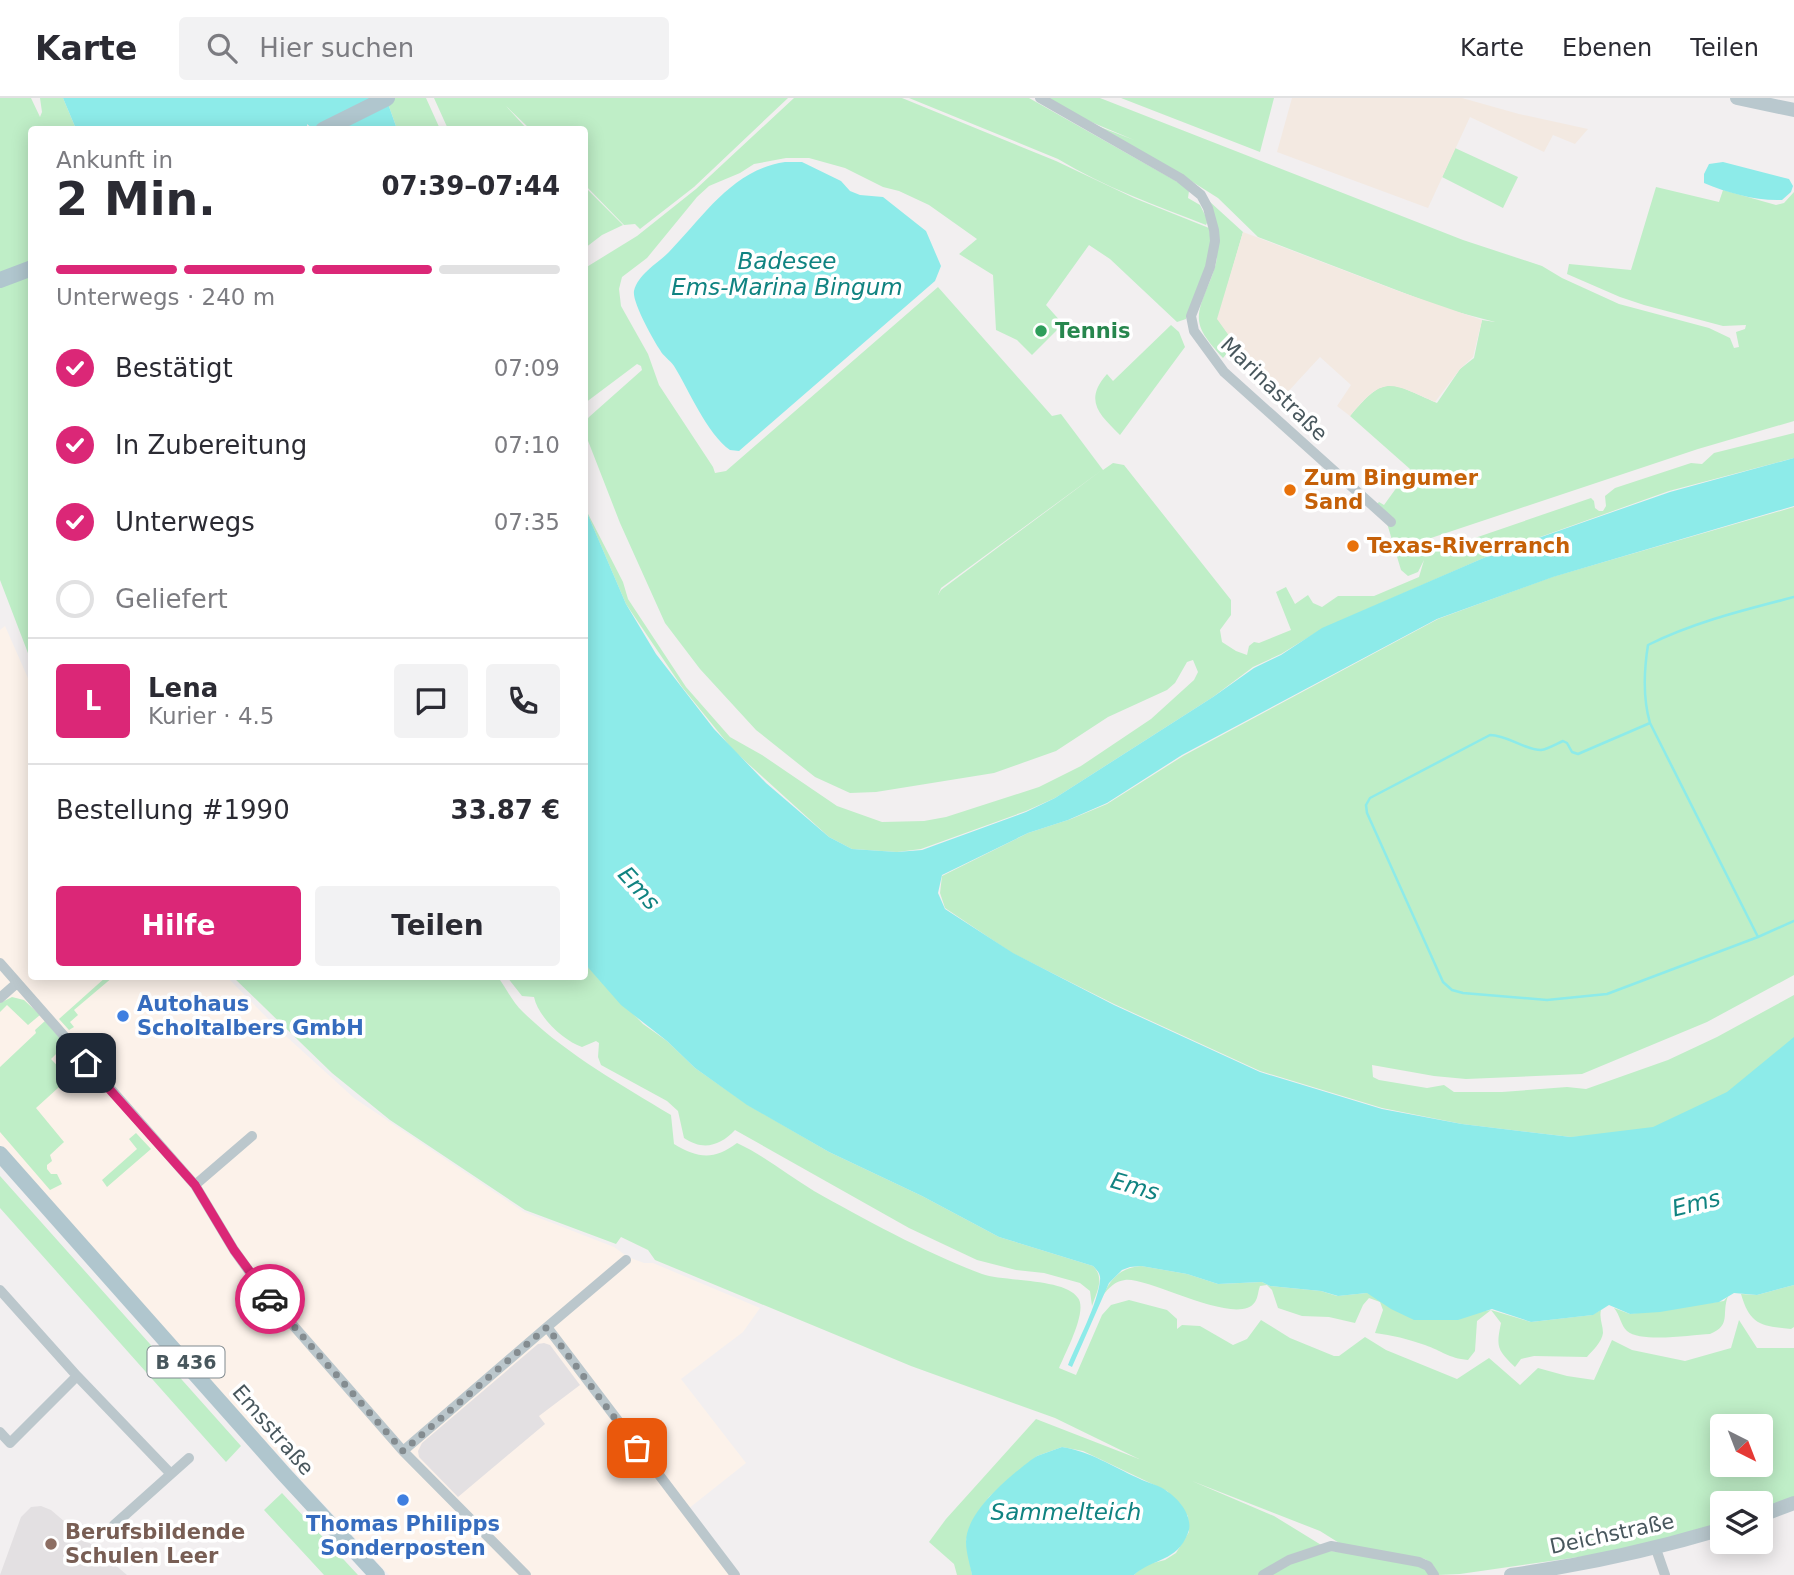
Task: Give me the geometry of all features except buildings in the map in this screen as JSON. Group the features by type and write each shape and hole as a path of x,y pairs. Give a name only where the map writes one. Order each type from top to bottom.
{"main road":[{"path":"331,126 387,98"},
{"path":"1737,98 1794,110"},
{"path":"0,280 28,270"},
{"name":"Emsstraße","path":"0,1154 282,1473 377,1575"},
{"path":"1773,1511 1794,1503"},
{"name":"Deichstraße","path":"1511,1575 1568,1567 1656,1549 1710,1533"}],"street":[{"name":"Marinastraße","path":"1040,98 1180,178 1200,194 1209,208 1215,241 1210,267 1191,316 1194,331 1224,372 1391,523"},
{"path":"0,963 195,1185 234,1250 264,1292 403,1451 526,1575"},
{"path":"0,998 17,983"},
{"path":"195,1185 252,1136"},
{"path":"403,1451 626,1260"},
{"path":"0,1290 77,1376 171,1474"},
{"path":"547,1327 735,1575"},
{"path":"0,1432 10,1443 77,1376"},
{"path":"114,1525 189,1458"},
{"path":"1263,1575 1289,1560 1331,1546 1419,1562 1428,1566 1434,1575"},
{"path":"1656,1549 1665,1575"}],"shaded area":[{"path":"5,626 28,678 28,980 230,980 277,1028 354,1098 524,1212 614,1247 628,1257 644,1263 653,1263 760,1308 743,1332 681,1379 746,1463 688,1509 738,1575 389,1575 211,1382 115,1272 37,1193 0,1151 0,630"},
{"path":"538,1344 550,1345 580,1385 539,1416 545,1424 458,1497 419,1457 418,1451 422,1443"},
{"name":"Berufsbildende Schulen Leer","path":"41,1506 51,1510 127,1575 0,1575 21,1517 31,1507"}],"green space":[{"path":"0,98 31,98 40,117 40,98 63,98 75,126 28,126 28,653 0,580"},
{"path":"386,98 426,98 439,126 396,126"},
{"path":"434,98 788,98 694,187 640,229 635,224 624,225 588,188 588,126 527,126 506,106 524,126 447,126"},
{"path":"794,98 902,98 1209,228 1208,263 1186,319 1177,322 1110,259 1089,245 1046,305 1063,324 1032,355 1017,340 996,330 993,275 959,254 977,239 929,205 845,168 809,158 786,158 754,164 709,186 647,258 622,277 619,289 621,306 648,354 659,385 715,473 726,471 938,287 1052,416 1061,414 1103,470 1113,463 1124,465 1231,600 1231,615 1220,630 1222,642 1247,655 1249,646 1254,642 1259,643 1291,630 1276,592 1286,587 1295,604 1308,595 1313,603 1322,607 1338,596 1374,596 1419,577 1424,560 1418,572 1408,576 1401,570 1386,520 1377,504 1379,502 1384,505 1410,469 1350,416 1381,387 1398,387 1437,403 1460,369 1474,358 1482,320 1495,322 1446,309 1258,237 1218,198 1087,122 1134,140 1084,119 1046,98 1100,98 1463,240 1542,266 1619,304 1709,328 1730,338 1734,348 1739,347 1736,332 1745,329 1746,325 1723,326 1620,297 1567,274 1569,264 1631,270 1656,187 1719,202 1723,190 1776,205 1784,203 1794,192 1794,421 1698,449 1428,539 1427,554 1454,543 1462,545 1469,540 1591,498 1595,508 1603,511 1606,506 1605,496 1615,488 1691,463 1702,464 1714,453 1794,433 1794,458 1669,491 1495,553 1322,629 1281,654 1253,667 1213,697 1055,798 1026,811 921,849 897,852 852,849 829,837 733,750 682,687 626,604 588,514 623,582 628,599 686,687 730,737 762,755 837,806 882,822 924,821 946,817 1039,787 1081,766 1151,719 1194,680 1198,672 1193,660 1187,662 1175,683 1167,690 1108,717 1056,751 994,773 876,792 850,793 815,777 756,730 700,669 665,623 620,523 588,441 589,417 642,370 637,364 588,401 588,266 637,236 696,189","holes":["1102,470 941,590 938,595 941,588"]},
{"path":"909,98 1029,98 1183,185 1189,191 1188,198 1200,205 1208,221 1206,225 1130,195 1058,159"},
{"path":"1121,98 1274,98 1260,152"},
{"path":"1455,148 1518,177 1503,208 1442,177"},
{"path":"588,190 623,225 588,246"},
{"path":"1209,201 1243,232 1218,319 1235,344 1223,358 1206,338 1199,322 1201,305 1217,258"},
{"path":"1171,325 1179,332 1185,347 1120,435 1097,407 1096,392 1107,374 1113,381"},
{"path":"1794,507 1794,975 1707,1022 1582,1074 1466,1079 1372,1065 1373,1077 1379,1080 1427,1088 1444,1085 1454,1092 1502,1092 1567,1087 1586,1089 1668,1060 1794,995 1794,1045 1704,1127 1657,1133 1571,1137 1462,1124 1382,1108 1260,1071 1114,1004 1012,953 945,908 940,893 942,876 1028,833 1107,804 1183,756 1438,619 1552,577"},
{"path":"588,967 643,1024 667,1041 695,1068 748,1105 829,1152 922,1196 999,1237 1093,1266 1099,1280 1092,1306 1090,1291 1080,1283 977,1260 909,1228 735,1130 723,1140 711,1145 691,1142 684,1138 678,1111 667,1101 601,1065 598,1057 599,1043 596,1041 582,1047 575,1044 546,1020 534,997 522,996 509,980 588,980"},
{"path":"103,980 109,980 74,1010 78,1015 70,1022 74,1027 69,1030 59,1019"},
{"path":"236,980 500,980 519,1008 557,1041 594,1068 671,1115 674,1144 683,1149 706,1156 729,1149 737,1143 814,1191 940,1257 992,1277 1048,1284 1071,1292 1078,1298 1080,1312 1059,1368 1076,1375 1102,1315 1111,1305 1129,1300 1167,1310 1177,1319 1177,1329 1182,1325 1200,1326 1233,1345 1247,1339 1261,1320 1290,1338 1334,1356 1339,1356 1365,1337 1386,1350 1457,1379 1489,1358 1520,1385 1538,1368 1594,1380 1612,1340 1632,1350 1685,1361 1731,1348 1739,1320 1757,1348 1794,1348 1794,1497 1773,1507 1773,1491 1710,1491 1710,1527 1628,1550 1438,1575 1433,1565 1425,1559 1344,1546 1320,1531 1192,1481 1274,1516 1331,1551 1424,1563 1433,1575 1134,1575 1145,1565 1165,1560 1176,1553 1189,1532 1188,1516 1167,1491 1083,1451 1062,1447 1037,1456 989,1497 976,1515 966,1540 972,1575 957,1575 954,1564 929,1542 946,1519 1036,1419 1139,1459 1055,1418 911,1366 655,1260 648,1250 621,1237 616,1244 525,1210 390,1120 332,1073"},
{"path":"12,997 24,1000 40,1015 28,1025 7,1005 0,1012 0,1003"},
{"path":"45,1021 64,1043 51,1059 69,1078 36,1108 64,1142 50,1155 52,1161 47,1165 47,1169 51,1174 57,1174 62,1184 50,1190 0,1132 0,1067"},
{"path":"136,1133 151,1149 107,1187 102,1180 137,1149 129,1139"},
{"path":"0,1176 241,1446 226,1462 0,1208"},
{"path":"1141,1266 1187,1274 1218,1284 1262,1282 1270,1286 1321,1291 1337,1296 1367,1293 1479,1312 1491,1310 1477,1321 1475,1351 1468,1360 1412,1341 1375,1333 1383,1310 1380,1302 1369,1298 1355,1323 1329,1317 1302,1316 1278,1308 1272,1290 1267,1285 1260,1286 1257,1299 1246,1308 1231,1309 1213,1306 1137,1281 1115,1283 1103,1295 1118,1274"},
{"path":"1794,1285 1794,1327 1791,1329 1758,1322 1748,1312 1741,1294 1757,1295"},
{"path":"1728,1296 1724,1323 1710,1334 1679,1337 1634,1335 1625,1329 1614,1308 1630,1314 1724,1301"},
{"path":"1606,1307 1601,1310 1602,1336 1587,1357 1534,1356 1521,1359 1515,1367 1499,1348 1501,1323 1491,1310 1531,1322 1592,1315"},
{"path":"282,1493 358,1575 324,1575 264,1510"}],"sand":[{"path":"1292,98 1462,98 1588,129 1575,144 1553,135 1544,152 1470,117 1428,208 1277,152"},
{"path":"1243,232 1482,320 1473,357 1460,369 1435,402 1407,390 1388,386 1371,394 1350,416 1337,406 1351,385 1320,357 1284,396 1235,344 1217,319"}],"water":[{"path":"63,98 386,98 396,126 307,124 75,126"},
{"name":"Badesee Ems-Marina Bingum","path":"785,162 802,162 841,181 850,191 860,195 883,197 926,231 941,266 935,281 739,451 730,450 706,423 674,366 657,345 640,312 634,291 644,274 669,252 734,184 749,174"},
{"path":"1723,162 1789,179 1793,186 1791,192 1782,200 1752,198 1704,183 1704,174 1709,164"},
{"name":"Ems","path":"1794,458 1794,506 1553,577 1437,619 1182,755 1107,803 1028,833 942,875 938,893 945,909 1013,953 1114,1005 1260,1072 1382,1109 1462,1124 1571,1137 1653,1127 1727,1092 1794,1037 1794,1285 1757,1295 1734,1293 1719,1302 1660,1312 1630,1314 1609,1305 1593,1315 1531,1322 1492,1309 1458,1320 1414,1320 1367,1293 1338,1296 1321,1291 1270,1286 1262,1282 1218,1284 1187,1274 1141,1266 1130,1267 1122,1270 1109,1283 1072,1367 1068,1365 1098,1290 1100,1276 1093,1266 999,1237 922,1196 829,1152 747,1105 695,1068 667,1041 621,1005 588,967 588,515 626,604 656,654 714,729 766,783 829,837 852,849 897,852 922,850 1026,812 1055,798 1254,668 1281,655 1322,628 1495,553 1670,492"},
{"name":"Sammelteich","path":"1062,1447 1092,1456 1173,1495 1185,1510 1189,1521 1188,1533 1183,1542 1171,1555 1134,1575 972,1575 966,1542 973,1519 981,1507 1031,1460"}],"waterway":[{"path":"1794,597 1701,623 1648,645 1645,684 1650,723 1758,937 1794,921"},
{"path":"1650,723 1578,754 1572,752 1563,741 1541,750 1490,735 1370,798 1366,805 1367,813 1443,982 1452,990 1463,993 1547,1000 1607,994 1758,937"}],"way so far":[{"path":"270,1299 403,1451 547,1327 637,1448"}],"place":[{"name":"Tennis","path":"1041,331"},
{"name":"Zum Bingumer Sand","path":"1290,490"},
{"name":"Texas-Riverranch","path":"1353,546"},
{"name":"Autohaus Scholtalbers GmbH","path":"123,1016"},
{"name":"Thomas Philipps Sonderposten","path":"403,1500"},
{"name":"Berufsbildende Schulen Leer","path":"51,1544"}],"route":[{"path":"86,1063 195,1185 234,1250 270,1299"}]}
